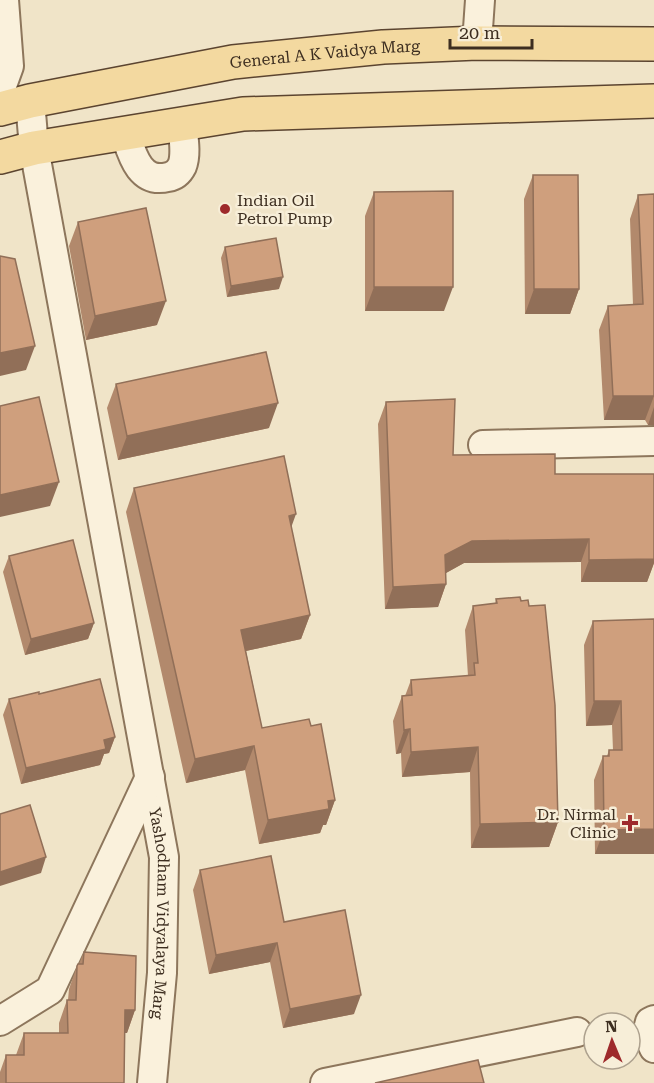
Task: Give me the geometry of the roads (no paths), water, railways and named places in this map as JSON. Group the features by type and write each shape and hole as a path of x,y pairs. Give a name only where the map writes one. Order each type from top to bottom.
{"main road":[{"name":"General A K Vaidya Marg","path":"10,100 233,62 383,47 477,43 654,44"},
{"path":"0,157 34,148 243,114 654,101"}],"street":[{"path":"4,0 10,100"},
{"path":"477,43 480,0"},
{"name":"Yashodham Vidyalaya Marg","path":"10,100 34,148 164,857 162,973 152,1083"},
{"path":"124,133 133,158 144,175 160,179 174,176 182,165 182,123"},
{"path":"483,445 654,441"},
{"path":"0,1021 50,990 150,777"},
{"path":"654,1020 650,1022 647,1033 654,1048"},
{"path":"325,1083 578,1032"}],"place":[{"name":"Indian Oil Petrol Pump","path":"225,209"},
{"name":"Dr. Nirmal Clinic","path":"630,823"}]}
